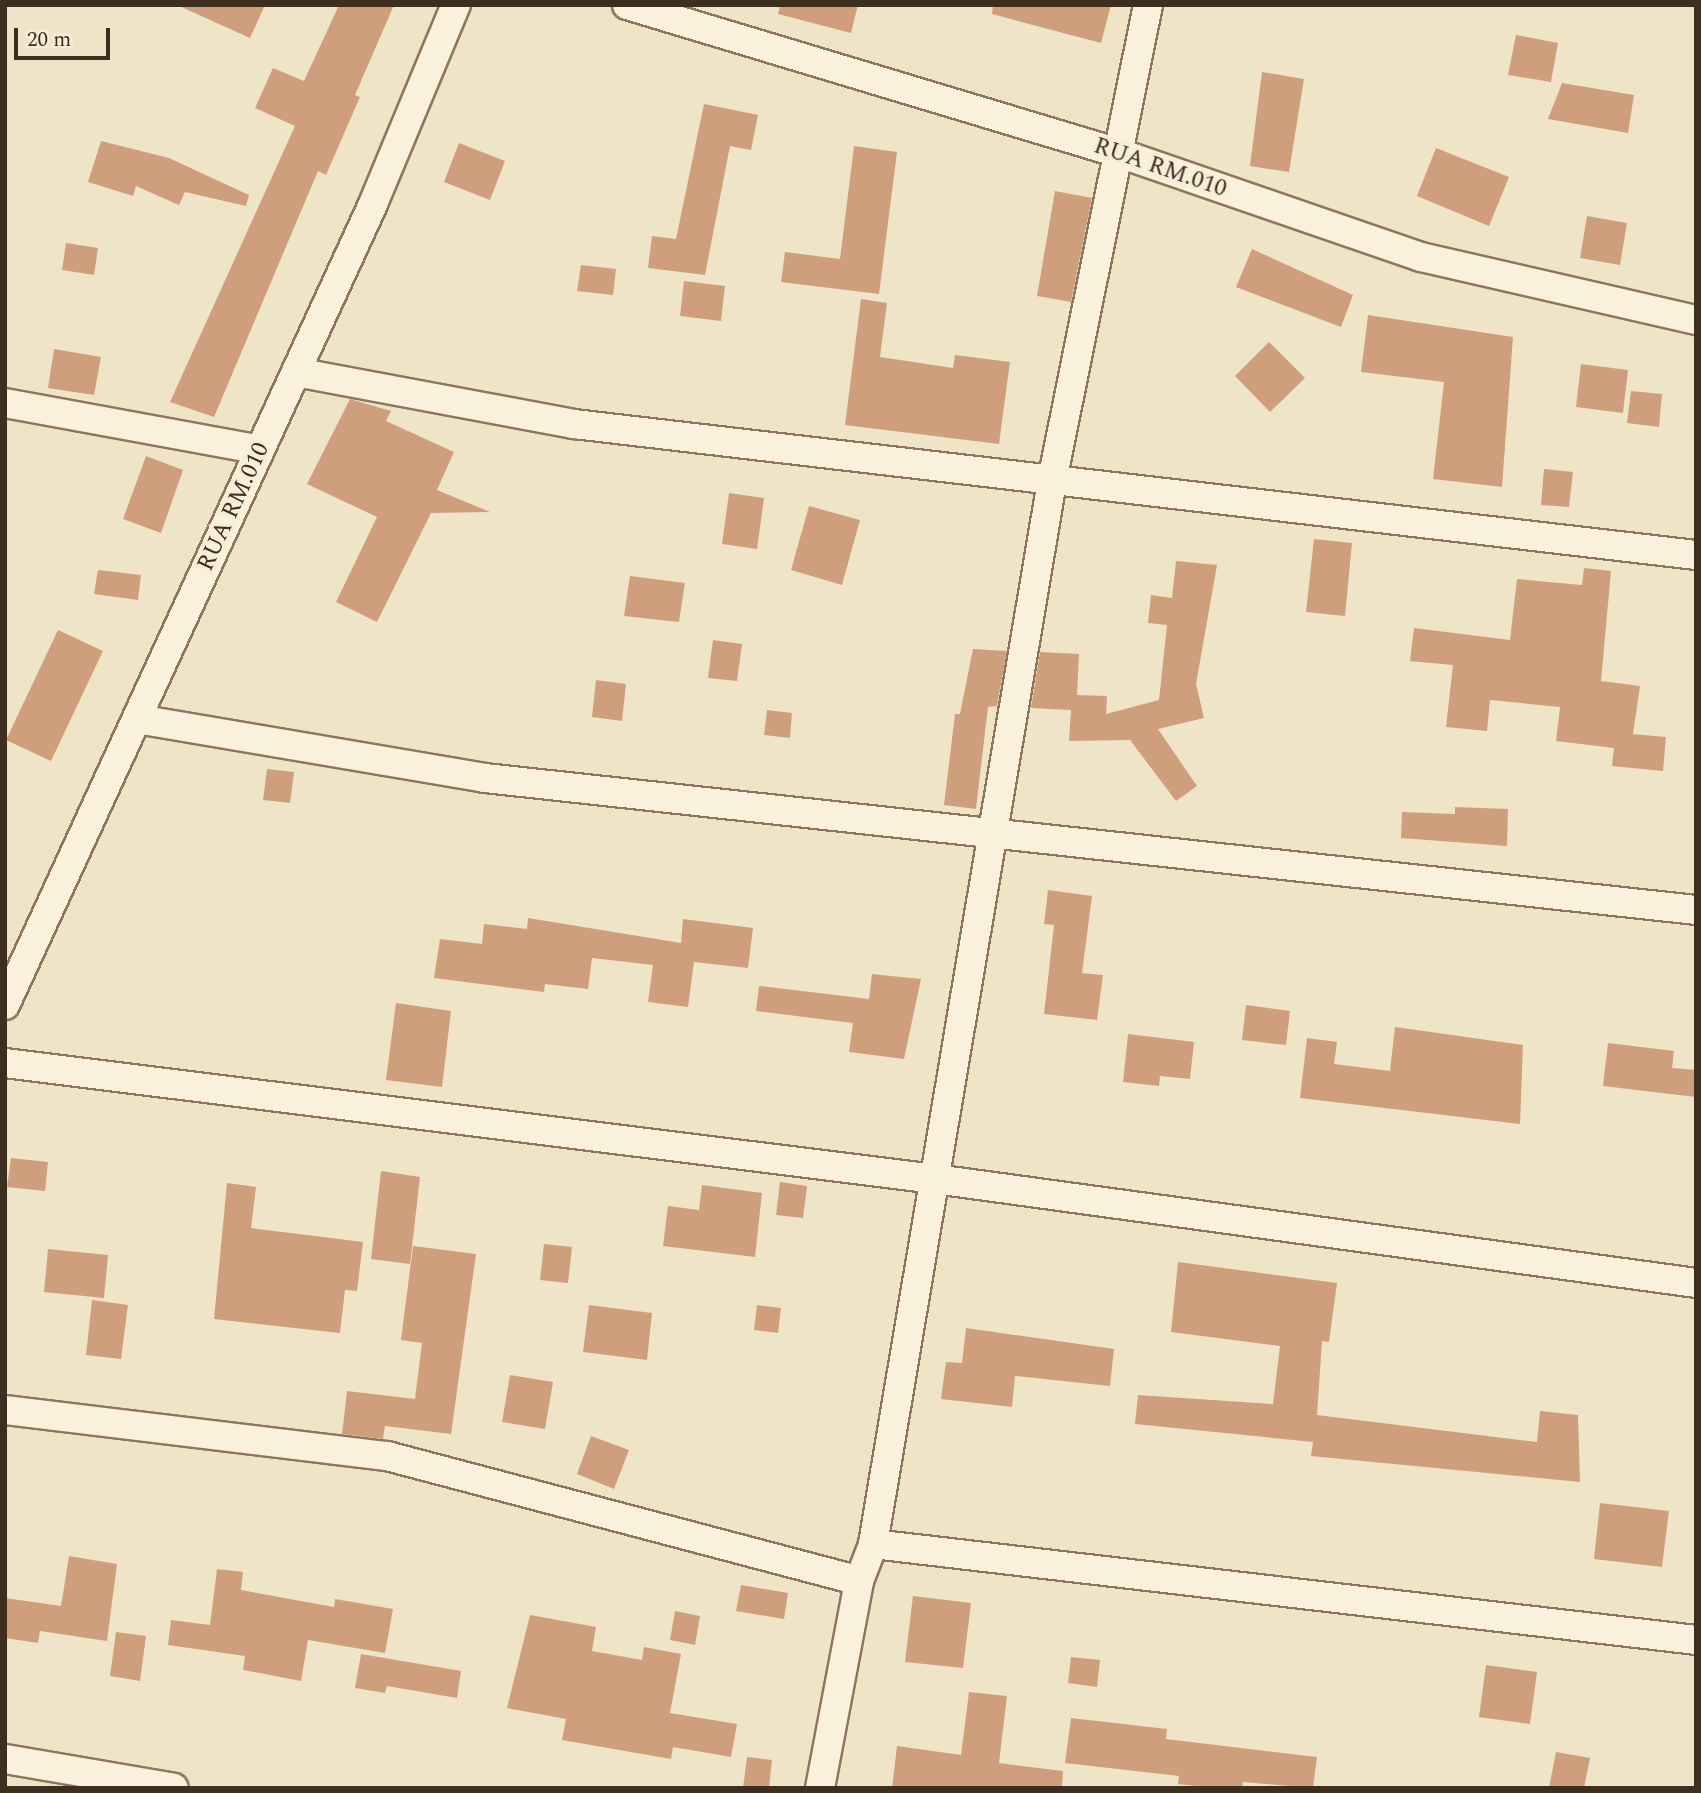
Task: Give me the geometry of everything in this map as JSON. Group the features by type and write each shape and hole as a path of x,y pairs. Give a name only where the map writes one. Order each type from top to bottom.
{"street":[{"name":"RUA RM.010","path":"5,1005 296,372 456,5"},
{"name":"RUA RM.010","path":"626,5 670,11 1122,154 1421,257 1696,320"},
{"path":"820,1788 859,1581 873,1544 990,834 1052,481 1122,154 1148,5"},
{"path":"296,372 574,424 1696,555"},
{"path":"5,403 260,450"},
{"path":"136,719 485,778 1696,910"},
{"path":"5,1063 935,1179 1696,1283"},
{"path":"5,1410 387,1456 859,1581"},
{"path":"873,1544 1696,1640"},
{"path":"5,1759 174,1788"}],"building":[{"path":"177,5 265,5 250,38"},
{"path":"339,5 394,5 355,95 360,97 326,175 318,171 214,417 170,402 295,126 255,108 273,68 304,81"},
{"path":"780,5 858,5 851,33 778,14"},
{"path":"993,5 1111,5 1101,43 992,14"},
{"path":"1516,35 1558,43 1551,82 1508,75"},
{"path":"1262,72 1304,79 1289,172 1250,166"},
{"path":"1562,83 1634,95 1628,133 1548,119"},
{"path":"704,104 758,115 751,150 730,146 705,275 648,268 652,236 676,239"},
{"path":"101,141 169,158 249,195 246,206 185,192 179,205 136,186 133,196 88,182"},
{"path":"459,143 505,161 490,200 444,182"},
{"path":"854,146 897,152 879,294 781,282 785,252 840,259"},
{"path":"1436,148 1509,177 1489,226 1417,196"},
{"path":"1055,191 1092,198 1071,302 1037,296"},
{"path":"1587,216 1627,223 1620,265 1580,258"},
{"path":"66,243 98,248 94,275 62,270"},
{"path":"1252,249 1353,295 1341,327 1236,287"},
{"path":"581,265 616,269 613,295 577,291"},
{"path":"684,281 725,286 721,321 680,316"},
{"path":"861,299 887,303 880,357 953,368 955,355 1010,362 999,444 845,425"},
{"path":"1368,315 1513,337 1502,487 1433,479 1444,382 1361,372"},
{"path":"1269,342 1305,378 1270,412 1235,376"},
{"path":"54,349 101,357 94,395 48,388"},
{"path":"1581,364 1628,370 1623,413 1576,407"},
{"path":"1631,391 1662,394 1659,427 1627,423"},
{"path":"350,399 391,411 386,421 454,452 437,490 490,512 431,513 377,622 336,602 377,517 307,484"},
{"path":"146,456 183,470 161,533 123,519"},
{"path":"1544,469 1573,472 1569,507 1541,505"},
{"path":"729,493 764,498 757,549 722,544"},
{"path":"809,506 860,520 842,585 791,570"},
{"path":"1314,539 1352,543 1345,616 1306,612"},
{"path":"1176,561 1217,565 1196,684 1204,718 1158,729 1197,786 1176,801 1130,740 1069,741 1071,710 1031,708 1040,652 1079,654 1077,695 1107,696 1106,714 1159,700 1167,625 1148,623 1151,595 1172,598"},
{"path":"1584,568 1611,571 1601,681 1640,686 1633,734 1666,737 1663,771 1612,766 1614,748 1556,741 1560,707 1490,700 1487,731 1446,727 1453,665 1410,661 1414,628 1510,640 1517,579 1582,585"},
{"path":"98,570 141,575 138,600 94,594"},
{"path":"630,576 685,583 679,622 624,616"},
{"path":"58,630 103,651 51,761 6,740"},
{"path":"713,640 742,644 737,681 708,678"},
{"path":"973,649 1007,651 997,706 988,707 976,809 944,805 955,714 960,714"},
{"path":"596,680 626,684 622,721 592,717"},
{"path":"767,710 792,713 790,738 764,735"},
{"path":"267,769 294,772 290,803 263,800"},
{"path":"1455,807 1508,809 1507,846 1401,838 1402,812 1455,814"},
{"path":"1048,890 1092,896 1082,973 1103,975 1097,1020 1044,1014 1054,925 1044,924"},
{"path":"528,918 681,943 683,919 753,928 748,968 694,962 688,1007 648,1002 653,965 592,958 588,989 545,984 544,992 434,978 440,939 482,944 484,924 527,929"},
{"path":"872,974 921,979 904,1059 849,1052 853,1023 756,1011 759,986 869,999"},
{"path":"396,1003 451,1011 442,1087 386,1080"},
{"path":"1246,1005 1290,1011 1286,1045 1242,1040"},
{"path":"1395,1027 1523,1045 1520,1124 1300,1098 1307,1038 1337,1042 1334,1064 1390,1071"},
{"path":"1128,1034 1194,1042 1190,1079 1160,1076 1159,1086 1123,1082"},
{"path":"1608,1043 1674,1051 1672,1068 1696,1070 1696,1097 1603,1086"},
{"path":"11,1158 48,1162 45,1191 7,1187"},
{"path":"381,1171 420,1177 410,1264 371,1259"},
{"path":"780,1182 807,1186 803,1218 776,1215"},
{"path":"227,1183 256,1187 251,1228 363,1242 357,1291 345,1290 340,1333 214,1319"},
{"path":"702,1185 762,1193 755,1257 663,1246 668,1206 699,1210"},
{"path":"544,1244 572,1247 568,1283 540,1280"},
{"path":"413,1246 476,1254 451,1434 385,1426 383,1439 342,1434 347,1391 415,1399 422,1343 401,1340"},
{"path":"48,1249 108,1255 104,1298 44,1292"},
{"path":"1178,1262 1337,1283 1329,1342 1322,1341 1317,1415 1537,1442 1540,1411 1578,1415 1580,1482 1311,1456 1313,1442 1135,1424 1138,1395 1273,1404 1280,1346 1171,1332"},
{"path":"92,1300 128,1305 121,1359 86,1355"},
{"path":"589,1305 652,1313 647,1360 583,1352"},
{"path":"757,1305 781,1308 778,1333 754,1330"},
{"path":"966,1328 1114,1349 1110,1386 1015,1376 1012,1407 941,1399 946,1362 962,1363"},
{"path":"510,1375 553,1382 545,1429 502,1422"},
{"path":"591,1436 629,1450 614,1489 577,1474"},
{"path":"1600,1503 1669,1511 1662,1567 1594,1559"},
{"path":"69,1556 117,1564 107,1641 40,1631 38,1643 5,1638 5,1598 61,1606"},
{"path":"217,1569 243,1572 241,1590 334,1607 335,1599 393,1609 385,1653 308,1640 301,1681 243,1670 245,1656 168,1645 171,1620 210,1625"},
{"path":"741,1585 788,1593 784,1619 736,1611"},
{"path":"913,1596 971,1603 963,1668 905,1662"},
{"path":"675,1611 700,1616 695,1645 670,1640"},
{"path":"530,1615 596,1627 592,1651 642,1660 644,1647 681,1654 670,1713 737,1724 731,1757 673,1747 671,1759 562,1740 566,1719 507,1708"},
{"path":"116,1632 146,1636 140,1681 110,1676"},
{"path":"361,1654 461,1671 457,1698 387,1686 385,1693 355,1688"},
{"path":"1071,1657 1100,1660 1097,1687 1068,1683"},
{"path":"1486,1665 1537,1672 1530,1724 1479,1717"},
{"path":"969,1692 1007,1696 999,1763 1063,1771 1062,1788 892,1788 897,1746 961,1755"},
{"path":"1071,1718 1167,1729 1166,1739 1317,1757 1313,1788 1243,1782 1242,1788 1213,1788 1178,1784 1179,1776 1065,1763"},
{"path":"1556,1752 1590,1758 1584,1788 1549,1788"},
{"path":"747,1757 772,1760 769,1788 743,1788"}]}
